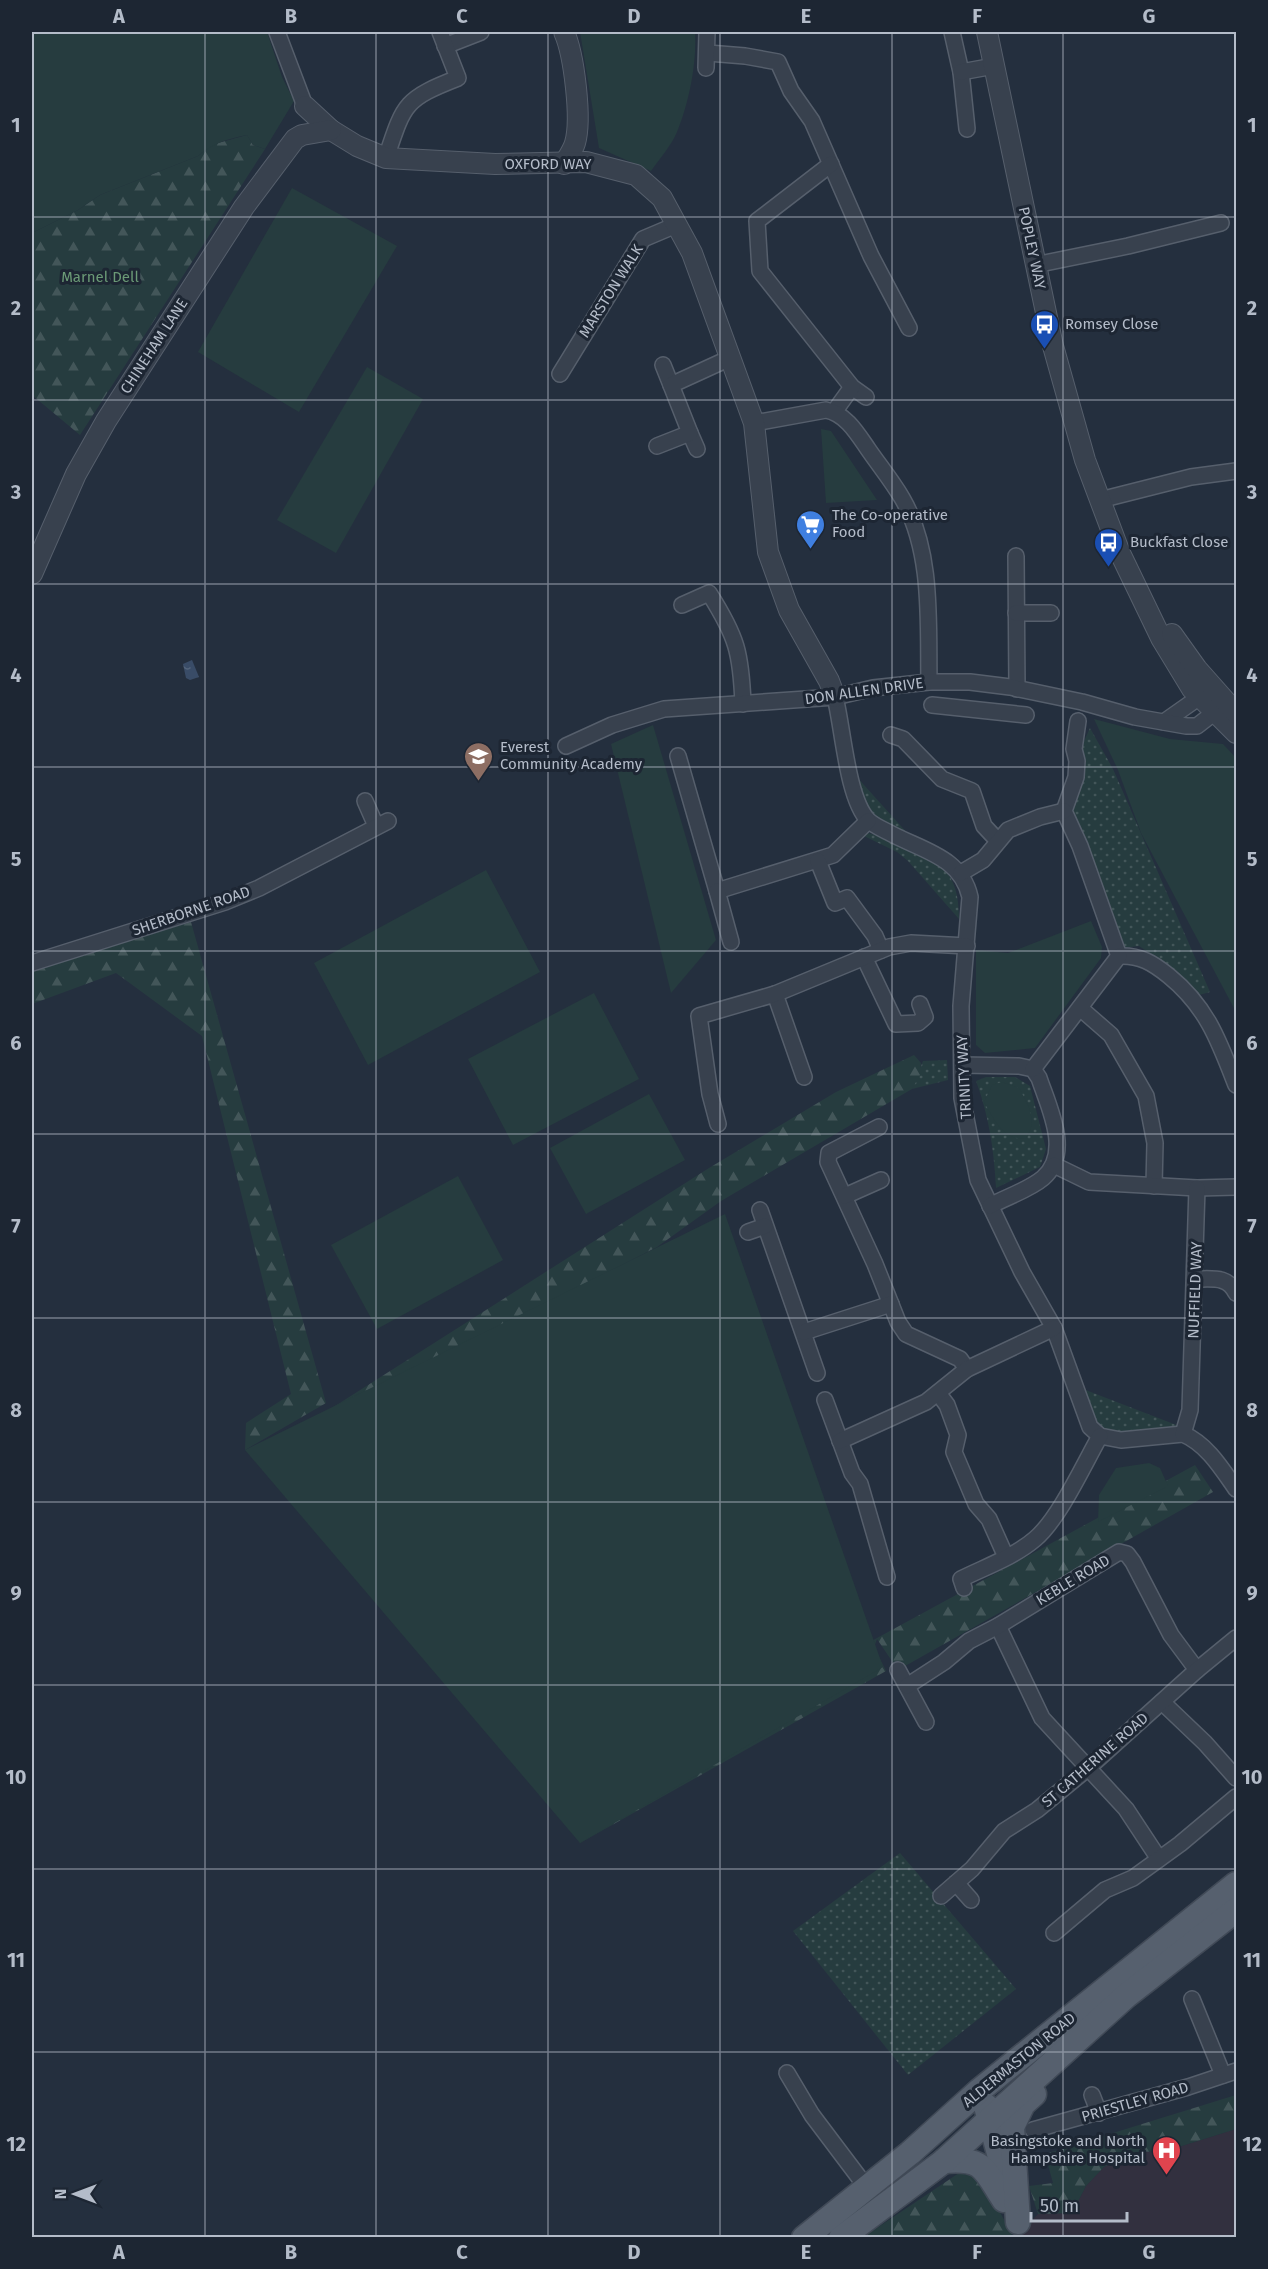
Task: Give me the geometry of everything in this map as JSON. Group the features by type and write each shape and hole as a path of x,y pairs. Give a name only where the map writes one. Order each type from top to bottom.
{"main road":[{"name":"ALDERMASTON ROAD","path":"804,2238 850,2202 863,2183 910,2153 980,2090 1236,1884"},
{"name":"ALDERMASTON ROAD","path":"841,2238 944,2161 1012,2126 1126,1996 1236,1910"},
{"path":"980,2090 1012,2126 1022,2230"},
{"path":"910,2153 928,2151 979,2114 1012,2126"},
{"path":"944,2161 976,2161 983,2167 1022,2230"},
{"path":"863,2183 882,2208"}],"street":[{"path":"277,32 310,111"},
{"path":"386,158 400,115 408,103 424,92 458,78 440,32"},
{"path":"446,46 481,32"},
{"path":"564,32 571,46 575,69 576,143 585,162"},
{"path":"706,32 707,61 745,56 778,63 791,91 812,121 871,256 903,300 909,328"},
{"path":"952,32 961,72 967,129"},
{"name":"POPLEY WAY","path":"987,32 1035,265 1067,402 1100,500 1113,530 1124,545 1175,639 1206,692 1226,709 1236,733"},
{"path":"961,72 994,66"},
{"name":"OXFORD WAY","path":"310,111 331,130 357,146 386,158 495,164 585,162 640,178 662,198 696,264 754,423 768,552 789,610 830,681 835,697"},
{"name":"CHINEHAM LANE","path":"32,574 76,474 106,420 244,207 284,151 302,135 310,111"},
{"path":"302,135 331,130"},
{"path":"564,164 576,143"},
{"path":"831,164 757,221 760,271 852,387 866,397"},
{"path":"1035,265 1128,246 1221,222"},
{"name":"MARSTON WALK","path":"560,374 643,239 676,225"},
{"path":"671,385 730,358"},
{"path":"663,364 697,449"},
{"path":"834,412 852,387"},
{"path":"754,423 826,410 834,412 851,425 903,499 917,534 925,580 929,682"},
{"path":"657,447 690,433"},
{"path":"1100,500 1191,477 1236,471"},
{"path":"1016,556 1010,583 1016,613 1017,689"},
{"path":"682,604 709,593 720,611 734,636 741,661 743,704"},
{"path":"1016,613 1051,614"},
{"name":"DON ALLEN DRIVE","path":"566,746 612,725 664,709 835,697 873,688 929,682 970,682 1017,689 1164,722 1197,726 1226,709"},
{"path":"968,708 970,682"},
{"path":"1164,722 1206,692"},
{"path":"835,697 855,796 868,820 942,858 961,873 983,860 1008,830 1040,816 1064,811"},
{"path":"932,705 1026,715"},
{"path":"1078,721 1074,749 1077,761 1076,777 1064,811 1080,846 1119,956"},
{"path":"891,735 903,739 942,778 972,790 984,826 998,841"},
{"path":"678,756 732,942"},
{"name":"SHERBORNE ROAD","path":"32,963 225,902 259,888 382,823 364,801"},
{"path":"717,891 833,855 868,820"},
{"path":"818,861 835,903 848,898 875,936 881,950"},
{"name":"TRINITY WAY","path":"961,873 967,881 970,897 961,1006 962,1098 966,1132 978,1180 1022,1272 1054,1328 1083,1413 1090,1427 1100,1436"},
{"path":"718,1124 710,1094 699,1017 775,994 881,950 911,943 967,946"},
{"path":"1033,1069 1119,956"},
{"path":"1119,956 1144,958 1186,990 1201,1007 1209,1021 1236,1085"},
{"path":"864,957 896,1024 918,1023 925,1017 920,1004"},
{"path":"775,994 804,1077"},
{"path":"1080,1008 1111,1035 1146,1096 1155,1143 1154,1186"},
{"path":"962,1065 1018,1066 1033,1069 1039,1078 1057,1140 1054,1165 1042,1179 990,1206"},
{"path":"879,1127 829,1153 828,1162 906,1334 960,1359 967,1369"},
{"path":"1054,1165 1089,1182 1197,1188 1236,1187"},
{"path":"844,1196 881,1180"},
{"name":"NUFFIELD WAY","path":"1183,1434 1190,1410 1196,1279 1197,1188"},
{"path":"760,1210 817,1373"},
{"path":"748,1232 765,1226"},
{"path":"1196,1279 1220,1279 1232,1284 1236,1293"},
{"path":"804,1332 891,1304"},
{"path":"840,1441 917,1406 938,1393 967,1369 1054,1328"},
{"path":"938,1393 947,1406 958,1435 954,1452 976,1504 989,1519 1006,1557"},
{"path":"825,1400 852,1473 860,1484 885,1571 868,1571"},
{"path":"964,1588 961,1579 1006,1557 1038,1537 1061,1504 1100,1436 1121,1440 1183,1434 1201,1444 1236,1489"},
{"name":"KEBLE ROAD","path":"907,1686 944,1662 969,1641 998,1626 1119,1552 1127,1554 1171,1635 1197,1670"},
{"path":"998,1626 1042,1718 1126,1809 1159,1859"},
{"name":"ST CATHERINE ROAD","path":"941,1896 972,1869 1004,1831 1037,1810 1087,1769 1236,1638"},
{"path":"898,1670 926,1722"},
{"path":"1162,1702 1205,1743 1236,1778"},
{"path":"1054,1933 1105,1890 1133,1878 1236,1797"},
{"path":"956,1883 971,1900"},
{"path":"1192,1999 1229,2073"},
{"path":"786,2073 812,2115 863,2183"},
{"name":"PRIESTLEY ROAD","path":"1012,2126 1099,2113 1229,2073"},
{"path":"1092,2095 1099,2113"}],"shaded area":[{"name":"Basingstoke and North Hampshire Hospital","path":"1236,2129 1236,2237 1015,2238 1038,2214 1072,2213 1086,2186 1104,2167 1132,2153 1169,2150"}],"green space":[{"path":"32,32 267,32 282,77 294,101 265,149 253,145 247,135 221,142 198,156 100,195 78,210 32,233"},
{"path":"580,32 695,32 693,70 685,109 675,137 651,171 599,148"},
{"name":"Marnel Dell","path":"247,135 253,145 265,149 80,435 32,395 32,233 78,210 100,195 198,156 211,145"},
{"path":"292,188 397,246 299,412 198,352"},
{"path":"367,367 423,399 336,553 277,520"},
{"path":"821,429 831,431 877,500 826,503"},
{"path":"1094,719 1170,739 1223,744 1236,758 1236,1012 1141,833 1118,770"},
{"path":"653,725 716,940 671,993 611,744"},
{"path":"1090,728 1113,769 1210,992 1199,995 1164,963 1139,946 1123,948 1071,812 1084,757 1080,750"},
{"path":"855,775 909,835 872,814 863,800"},
{"path":"867,833 925,856 944,870 951,878 955,889 959,919 908,861 897,852 862,835"},
{"path":"486,870 540,972 368,1065 314,963"},
{"path":"1091,921 1102,947 1101,958 1035,1048 985,1053 976,1045 976,950 1008,953"},
{"path":"191,922 326,1403 245,1450 246,1423 291,1394 202,1036 116,973 32,1004 32,970"},
{"path":"594,993 639,1079 513,1145 468,1059"},
{"path":"914,1055 921,1063 920,1075 912,1089 721,1201 657,1247 259,1451 335,1406 709,1168 836,1092"},
{"path":"947,1060 948,1080 912,1089 923,1061"},
{"path":"986,1077 1015,1077 1030,1086 1046,1149 1040,1167 996,1188 990,1133 976,1081"},
{"path":"1002,1082 1019,1088 1028,1106 1031,1125 1026,1138 1018,1138 1005,1133 984,1102 992,1085"},
{"path":"649,1094 685,1160 586,1214 550,1148"},
{"path":"458,1176 503,1260 377,1329 331,1245"},
{"path":"725,1214 883,1667 580,1843 245,1450"},
{"path":"1083,1389 1179,1426 1173,1432 1107,1435 1093,1423"},
{"path":"1149,1463 1160,1468 1168,1486 1098,1522 1099,1495 1116,1468"},
{"path":"1195,1465 1213,1492 898,1670 877,1639 874,1647 886,1671 580,1843 567,1815 877,1638"},
{"path":"900,1853 1016,1989 908,2075 793,1931"},
{"path":"1236,2095 1236,2129 1169,2150 1132,2153 1104,2167 1086,2186 1072,2213 1038,2214 1029,2186 1053,2183 1045,2154"},
{"path":"959,2173 982,2178 1013,2237 862,2238"}],"water":[{"path":"192,660 199,677 190,680 186,678 183,664"}],"place":[{"name":"Romsey Close","path":"1044,350"},
{"name":"The Co-operative Food","path":"811,550"},
{"name":"Buckfast Close","path":"1109,568"},
{"name":"Everest Community Academy","path":"479,782"},
{"name":"Basingstoke and North Hampshire Hospital","path":"1166,2176"}]}
